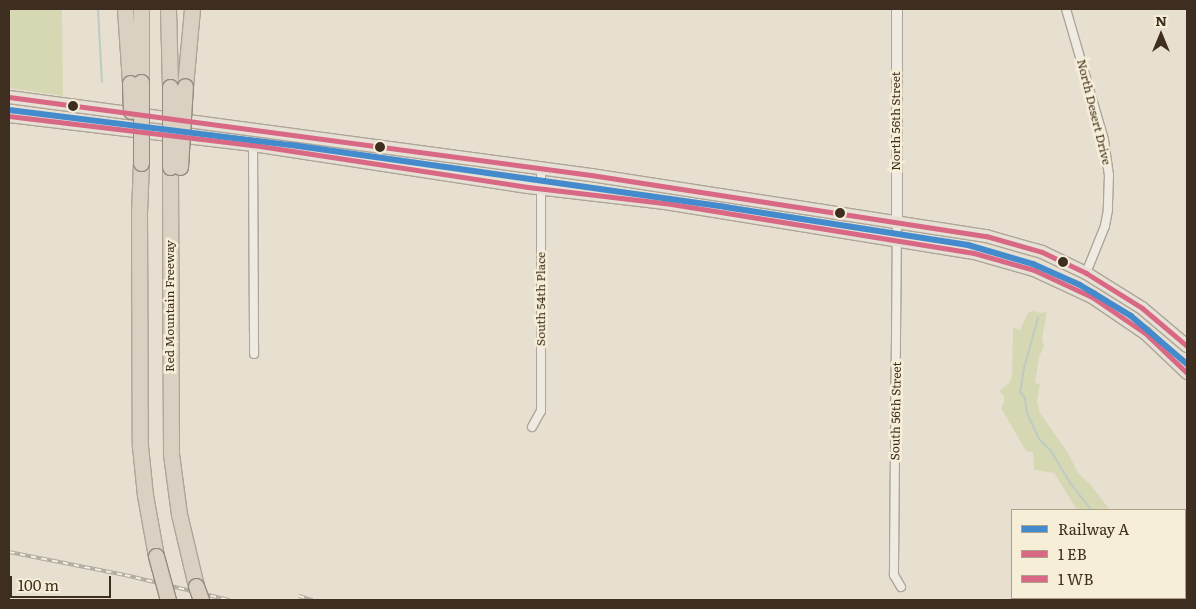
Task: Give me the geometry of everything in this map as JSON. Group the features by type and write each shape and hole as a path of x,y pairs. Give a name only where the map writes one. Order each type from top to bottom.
{"highway":[{"path":"125,9 136,82"},
{"path":"141,9 136,82 136,163 139,213 140,446 145,495 156,556 168,600"},
{"name":"Red Mountain Freeway","path":"168,9 175,167 170,250 171,454 179,514 190,564 201,600"},
{"path":"175,167 192,9"}],"main road":[{"path":"9,97 541,168 897,232 989,256 1063,282 1104,304 1130,322 1166,352 1187,373"},
{"path":"9,116 253,145 541,188 665,204 897,232 996,238 1053,257 1086,273 1142,308 1187,346"}],"street":[{"name":"North 56th Street","path":"896,9 897,232"},
{"name":"North Desert Drive","path":"1066,9 1104,140 1110,175 1105,226 1086,273"},
{"path":"253,145 254,354"},
{"name":"South 54th Place","path":"532,427 541,411 541,168"},
{"name":"South 56th Street","path":"897,232 894,575 901,587"}],"green space":[{"path":"9,9 62,9 63,96 9,88"},
{"path":"1032,311 1042,313 1047,311 1042,339 1044,346 1039,357 1035,383 1040,384 1037,402 1040,413 1068,453 1078,473 1090,484 1109,509 1076,509 1054,473 1034,470 1033,452 1026,451 1001,408 1004,396 999,391 1009,383 1012,375 1013,327 1020,330 1028,313"}],"waterway":[{"path":"98,9 102,82"},
{"path":"1038,318 1024,368 1020,392 1025,398 1027,413 1039,439 1051,451 1071,484 1090,509"}],"railway":[{"path":"9,552 125,575 229,600"},
{"path":"299,596 312,600"}],"rail line":[{"name":"A","path":"9,110 291,145 725,207 968,245 1033,264 1080,285 1131,316 1187,364"}],"transit line":[{"path":"9,97 591,175 986,236 1042,252 1086,273 1142,308 1187,346"},
{"path":"9,116 253,145 528,187 665,203 974,253 1034,270 1092,297 1145,333 1187,373"}]}
